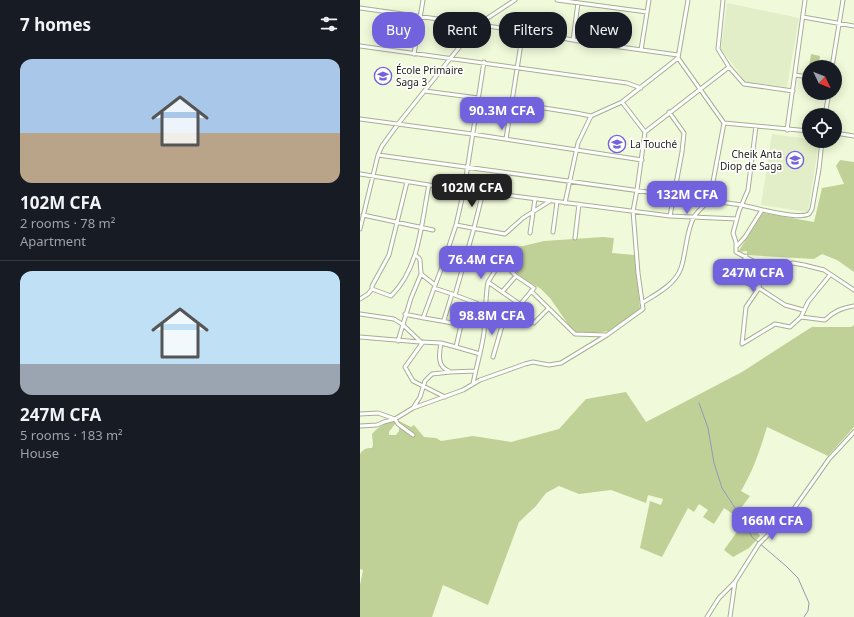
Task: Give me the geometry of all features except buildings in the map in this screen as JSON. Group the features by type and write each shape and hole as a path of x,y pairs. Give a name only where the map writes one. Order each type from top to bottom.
{"street":[{"path":"421,12 423,0"},
{"path":"491,16 515,0"},
{"path":"557,0 647,12"},
{"path":"641,50 649,0"},
{"path":"512,103 591,116 622,102 641,88 678,56 688,0"},
{"path":"723,0 718,49 729,67 744,84 794,91"},
{"path":"787,130 794,91 805,0"},
{"path":"833,60 843,0"},
{"path":"572,40 578,3"},
{"path":"360,8 390,12"},
{"path":"803,17 854,26"},
{"path":"567,39 678,56 724,123 708,200 694,217 684,250 681,268 668,286 642,303"},
{"path":"360,46 484,62 629,84 641,88"},
{"path":"414,54 415,48"},
{"path":"360,229 378,154 382,146 458,48"},
{"path":"506,139 521,48"},
{"path":"423,318 444,264 456,225 464,190 484,62"},
{"path":"645,132 729,67"},
{"path":"795,75 802,76"},
{"path":"425,90 478,98"},
{"path":"360,426 377,425 395,418 413,408 445,397 490,376 533,362 556,365 606,335 643,309 638,273 633,211 638,190 645,132 622,102"},
{"path":"669,112 684,133 670,216"},
{"path":"565,203 576,150 580,137 591,116"},
{"path":"360,119 472,134 642,160"},
{"path":"724,123 802,131"},
{"path":"756,126 748,190 732,233 738,254 746,256 753,261 778,267 793,263 804,264 824,270 854,290"},
{"path":"842,134 854,136"},
{"path":"378,154 742,205 799,216 806,215 812,208 820,169 822,148"},
{"path":"360,174 429,186 670,216 737,219"},
{"path":"360,299 368,294 372,289 373,283 387,260 407,182"},
{"path":"372,289 390,296 402,284 415,255 429,186"},
{"path":"444,320 474,228 482,192"},
{"path":"530,233 535,199"},
{"path":"456,225 505,234 523,218 550,201"},
{"path":"553,232 557,202"},
{"path":"575,238 578,204"},
{"path":"736,246 745,237 762,210"},
{"path":"363,215 433,230"},
{"path":"398,340 405,314 421,274 420,260 415,255"},
{"path":"421,274 435,286 453,295 476,303 504,319 508,319 518,309 534,288 516,276 496,255"},
{"path":"746,256 737,279 758,288 785,305 803,310"},
{"path":"473,384 483,340 486,308 485,299 488,282 501,261"},
{"path":"444,264 462,267"},
{"path":"764,264 758,288 746,307 742,344 775,324 790,327 801,317 803,310 811,298 830,275"},
{"path":"502,292 516,276"},
{"path":"488,282 521,305"},
{"path":"532,292 575,334 606,335"},
{"path":"801,317 826,320 829,316 839,310 854,306"},
{"path":"518,309 534,323 548,309"},
{"path":"360,314 394,319 402,324 422,342"},
{"path":"405,314 423,318 444,320 461,325 456,348"},
{"path":"493,357 504,319"},
{"path":"360,337 441,344 480,354"},
{"path":"422,342 405,367 413,381 445,397"},
{"path":"441,344 439,360 444,368 450,372"},
{"path":"413,408 420,397 427,378 432,374 475,371"},
{"path":"360,414 378,413 395,418 398,424 413,436"},
{"path":"707,617 719,598 735,582 758,544 793,510 829,459 854,432"},
{"path":"730,617 735,582"}],"shaded area":[{"path":"727,3 799,18 787,87 746,82 721,49"},
{"path":"811,54 820,56 819,60 810,60"},
{"path":"772,134 802,138 802,148 818,148 808,212 761,205"},
{"path":"840,160 854,162 854,272 837,260 822,254 814,259 747,255 747,251 738,252 763,213 814,222 822,188 844,184 836,166"},
{"path":"603,237 614,238 612,253 635,255 640,309 609,331 595,333 575,332 550,298 541,289 521,277 497,254 500,248 523,246 544,241"},
{"path":"854,325 854,427 828,456 767,427 756,460 741,491 750,496 741,508 760,536 749,548 733,557 724,550 741,526 733,514 724,508 714,524 703,517 708,510 699,504 694,512 688,508 662,557 640,548 650,501 661,505 663,499 648,495 646,503 611,490 579,494 559,486 546,493 536,506 519,522 488,605 443,585 432,617 360,617 360,585 363,570 360,569 360,454 365,449 372,448 372,434 382,425 395,422 389,432 389,435 396,435 399,431 399,421 411,427 414,425 424,437 436,438 441,441 473,436 511,442 559,429 586,399 626,392 646,422 742,372 812,327 851,327"}],"waterway":[{"path":"699,403 708,428 714,463 722,488 743,520 752,537 798,578 809,603 808,611 804,617"}],"place":[{"name":"École Primaire Saga 3","path":"383,76"},
{"name":"La Touché","path":"617,144"},
{"name":"Cheik Anta Diop de Saga","path":"795,160"}]}
